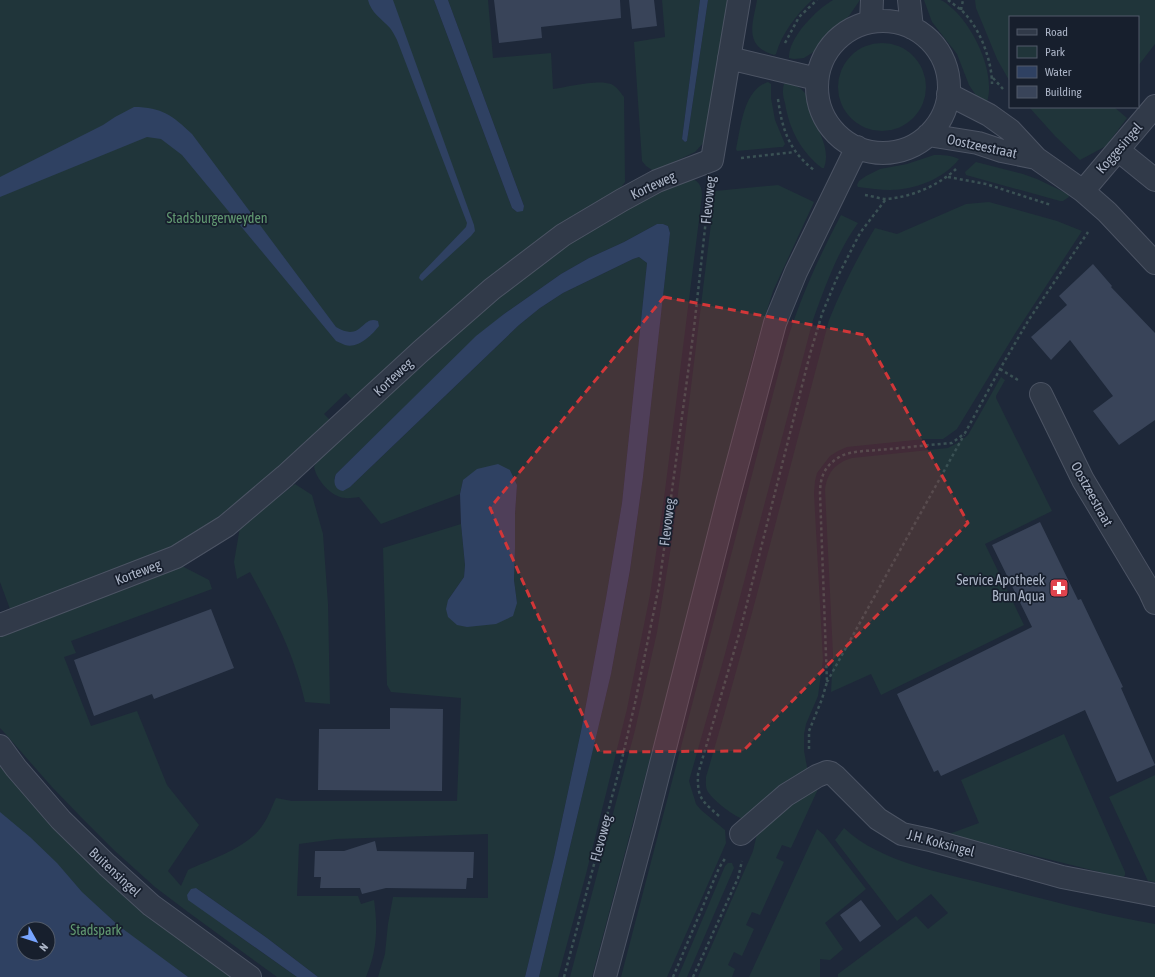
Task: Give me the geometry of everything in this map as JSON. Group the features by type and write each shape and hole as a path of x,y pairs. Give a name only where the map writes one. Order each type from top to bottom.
{"street":[{"name":"Flevoweg","path":"712,160 739,0"},
{"path":"871,22 872,0"},
{"path":"909,0 912,28"},
{"path":"885,21 899,23 912,28 926,37 936,48 944,62 948,78 948,94 945,109 938,123 928,135 915,144 900,150 884,152 868,151 839,137 829,125 821,110 817,95 821,63 829,48 840,36 855,27 871,22 885,21"},
{"path":"729,58 818,79"},
{"name":"Oostzeestraat","path":"948,94 989,115 1010,130 1036,158 1082,191 1107,212 1155,263"},
{"name":"Koggesingel","path":"1082,191 1155,106"},
{"name":"Oostzeestraat","path":"928,135 978,143 1002,151 1036,158"},
{"path":"604,977 645,827 726,507 775,323 796,272 857,147"},
{"path":"1118,150 1155,180"},
{"name":"Korteweg","path":"0,625 176,557 226,526 286,476 421,351 492,289 557,239 657,181 712,160"},
{"name":"Oostzeestraat","path":"1041,394 1082,480 1153,594"},
{"name":"Buitensingel","path":"0,746 16,768 61,820 107,865 151,905 250,977"},
{"name":"J.H. Koksingel","path":"817,776 826,772 831,773 878,820 902,834 930,840 1062,877 1155,895"},
{"path":"741,834 786,795 817,776"}],"path":[{"path":"693,977 738,878 742,857 741,834 704,803 697,787 698,774 740,631 810,354 822,314 836,280 860,233 886,199 855,192 820,175 805,164 795,152 781,120 778,94 779,70 785,43 799,17 817,0"},
{"path":"948,0 961,10 963,0"},
{"path":"712,160 795,152"},
{"name":"Flevoweg","path":"564,977 621,763 659,586 694,328 712,160"},
{"path":"947,177 986,184 1056,207"},
{"path":"817,776 809,756 809,731 827,682 1000,369 1045,295 1090,229 1107,212"},
{"path":"827,682 820,494 820,482 823,474 827,467 833,462 850,453 952,443 965,433"},
{"path":"673,977 719,868 741,834"}],"highlighted area":[{"path":"664,297 865,335 968,523 743,751 599,752 490,508"}],"green space":[{"name":"Stadsburgerweyden","path":"0,0 434,0 512,208 517,212 524,206 448,0 488,0 493,58 551,53 553,89 599,82 611,84 624,97 625,182 619,190 566,221 353,401 346,393 324,414 331,421 268,481 189,540 160,554 10,609 0,582"},
{"path":"662,0 700,0 682,139 685,142 687,141 708,0 732,0 707,139 695,152 657,170 652,170 642,161 634,42 665,37"},
{"path":"757,0 812,0 790,25 776,54 774,55 764,51 754,40 752,25"},
{"path":"833,0 860,0 849,16 829,33 818,49 804,58 789,58 790,50 798,33 819,10"},
{"path":"924,0 944,1 961,17 968,27 986,65 989,90 987,102 984,103 969,85 957,54 932,22"},
{"path":"975,0 1155,0 1155,44 1139,65 1139,16 1009,16 1009,80 997,59 976,8"},
{"path":"882,43 899,47 913,56 922,70 926,87 922,104 913,118 899,127 882,131 865,127 851,118 842,104 838,87 842,70 851,56 865,47"},
{"path":"768,82 771,84 771,98 775,120 785,144 783,147 737,151 736,149 744,111 748,101 760,86"},
{"path":"786,83 799,87 808,98 812,114 825,147 826,161 824,168 822,168 808,155 793,131 783,96 783,86"},
{"path":"1030,108 1115,108 1127,118 1106,146 1080,160 1055,136"},
{"path":"934,155 944,155 959,159 953,166 937,178 909,188 886,190 858,187 857,185 859,181 866,176 880,169 907,164"},
{"path":"976,162 1037,179 1068,194 1069,197 1063,201 1060,201 966,175 965,172"},
{"path":"691,178 697,181 700,185 702,196 665,491 650,595 627,709 586,874 558,977 539,977 611,674 630,571 643,477 670,233 668,226 663,224 657,224 624,242 589,258 561,274 504,314 445,368 336,474 334,479 350,487 519,325 540,308 563,293 633,259 639,257 647,263 622,503 606,598 581,731 554,857 525,977 378,977 385,954 393,897 488,898 488,834 336,839 299,844 297,896 358,896 361,904 374,900 376,939 370,967 366,977 318,977 267,938 196,888 236,934 297,977 277,977 155,887 115,851 80,816 52,787 0,728 0,635 180,565 209,580 212,589 71,641 76,653 64,657 91,726 137,711 167,785 199,825 168,871 181,886 188,870 240,846 257,832 266,820 276,798 292,801 457,801 461,698 391,692 387,685 383,548 461,524 465,565 464,577 448,600 517,603 514,580 517,485 510,470 463,480 460,494 381,524 359,497 342,498 327,489 317,476 314,467 318,460 482,307 585,231 654,193"},
{"path":"778,185 814,202 773,291 755,349 669,687 592,977 570,977 635,730 657,632 673,534 715,191"},
{"path":"989,202 1057,221 1082,231 1016,332 957,429 943,439 925,439 847,447 830,456 817,473 814,493 823,660 818,696 806,724 804,734 804,751 808,772 745,819 736,816 720,804 708,792 706,788 706,777 754,606 829,320 850,273 875,228 897,234 966,204"},
{"path":"841,215 858,223 838,258 827,282 813,320 725,654 689,781 696,804 725,830 726,843 667,977 621,977 790,330 810,280"},
{"path":"1001,377 1005,380 996,398 1052,511 985,544 1024,625 881,695 871,674 831,692 833,655 825,490 830,474 841,463 852,458 948,448 956,444 968,435"},
{"path":"295,484 312,495 323,534 328,604 330,704 305,702 289,651 267,604 250,572 237,579 234,562 240,527"},
{"path":"1064,734 1125,872 1123,878 949,834 979,823 961,780"},
{"name":"Stadspark","path":"0,765 9,774 233,977 0,977"},
{"path":"1155,775 1155,882 1148,881 1109,797"},
{"path":"816,788 818,789 791,848 782,845 776,858 784,862 760,915 752,912 746,925 754,929 742,956 734,952 728,965 735,969 732,977 698,977 753,851 756,838 760,830 782,809"},
{"path":"844,828 859,840 876,850 912,865 1113,916 1155,924 1155,977 838,977 838,974 916,916 928,929 948,913 931,894 897,921 835,840"},
{"path":"817,829 824,835 866,889 825,923 843,949 830,960 820,959 820,977 749,977"},
{"path":"728,863 732,863 734,868 687,977 678,977 725,866"}],"water":[{"path":"368,0 393,0 474,225 475,231 471,236 422,281 419,278 420,275 466,227 467,223 397,40 390,28 374,12 369,5"},
{"path":"434,0 448,0 524,206 523,211 517,212 512,208"},
{"path":"700,0 708,0 687,141 685,142 682,139"},
{"path":"134,107 144,107 160,111 179,122 192,134 336,327 351,332 368,321 378,321 379,326 373,333 355,345 345,345 336,341 182,155 161,139 147,137 0,197 0,177 103,125"},
{"path":"657,224 668,226 670,233 643,477 630,570 611,674 539,977 525,977 554,857 581,731 606,598 622,503 647,263 639,257 633,259 563,293 540,308 519,325 350,487 343,491 338,489 335,485 335,479 336,474 476,336 504,314 561,274 589,258 624,242"},
{"path":"498,464 510,470 517,485 514,580 517,603 513,616 496,624 467,627 457,625 448,617 446,609 448,600 464,577 465,565 460,494 463,480 477,469"},
{"name":"Stadspark","path":"0,812 30,837 57,863 82,892 119,926 188,977 0,977"},
{"path":"196,888 267,938 318,977 297,977 188,900 187,895 191,889"}],"building":[{"path":"494,0 620,0 621,18 541,27 542,38 499,43"},
{"path":"629,0 654,0 657,26 632,29"},
{"path":"1093,264 1112,286 1111,287 1155,333 1155,420 1119,445 1093,411 1113,396 1070,340 1051,360 1031,337 1067,305 1059,296"},
{"path":"1040,522 1078,600 1081,599 1123,687 1121,688 1155,765 1117,782 1085,710 941,776 938,770 934,772 897,694 1032,627 992,545"},
{"path":"211,609 234,668 154,699 152,694 94,716 74,660"},
{"path":"390,708 443,709 442,791 318,790 319,729 390,729"},
{"path":"375,841 377,851 474,852 473,878 467,878 466,889 386,888 362,894 360,888 320,888 321,877 314,877 315,851 344,851"},
{"path":"861,900 881,926 860,942 840,915"}],"place":[{"name":"Service Apotheek Brun Aqua","path":"1059,588"}]}
